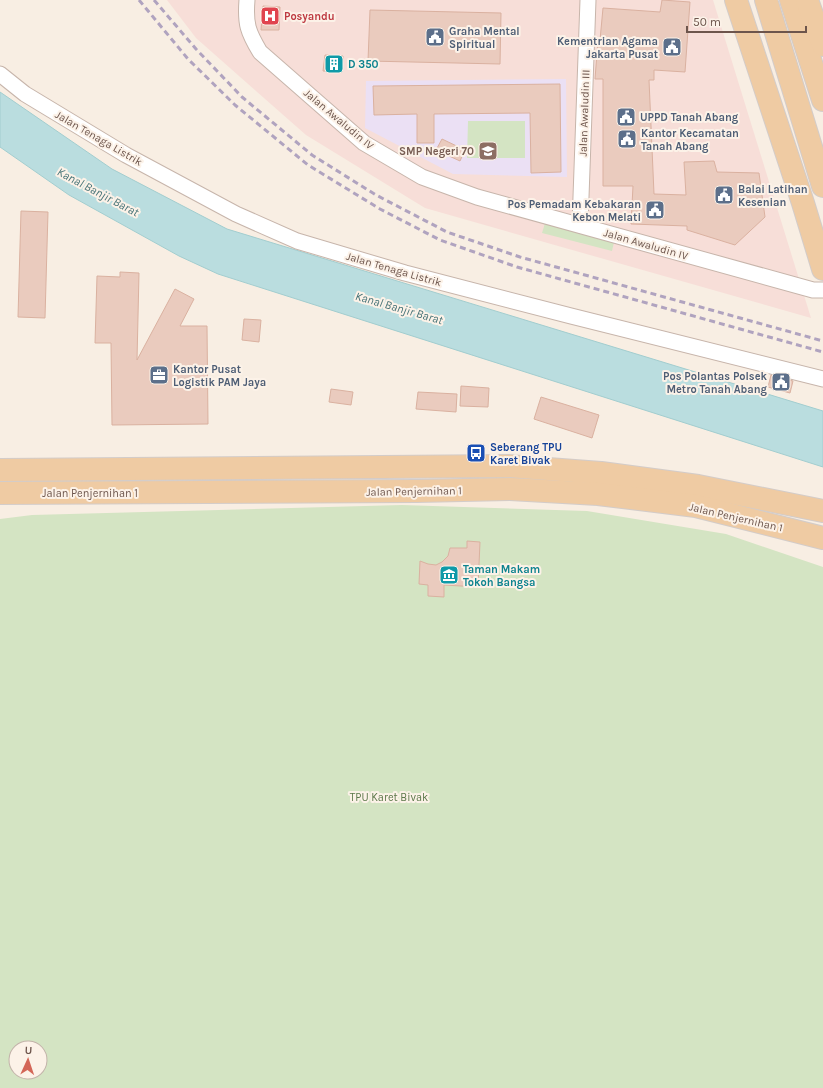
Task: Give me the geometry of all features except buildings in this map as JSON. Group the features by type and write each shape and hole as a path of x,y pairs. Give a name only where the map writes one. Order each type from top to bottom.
{"main road":[{"path":"736,0 803,203 823,269"},
{"path":"766,0 823,186"},
{"path":"792,0 823,100"},
{"path":"814,7 823,45"},
{"path":"416,466 417,491"},
{"path":"447,466 447,490"},
{"name":"Jalan Penjernihan 1","path":"0,470 508,466 602,473 698,486 823,511"},
{"name":"Jalan Penjernihan 1","path":"0,493 417,491 510,489 598,494 688,505 823,538"}],"street":[{"name":"Jalan Awaludin IV","path":"247,0 245,18 249,35 260,52 364,143 422,177 477,197 813,290 823,290"},
{"name":"Jalan Awaludin III","path":"580,225 588,0"},
{"name":"Jalan Tenaga Listrik","path":"0,74 25,94 126,155 236,214 297,241 427,279 823,379"}],"shaded area":[{"path":"167,0 713,0 811,318 425,208 306,135 196,38"},
{"name":"SMP Negeri 70","path":"566,79 567,177 453,174 365,128 366,81"}],"green space":[{"path":"468,121 525,121 525,158 467,158"},
{"path":"546,220 615,238 612,251 542,233"},
{"name":"TPU Karet Bivak","path":"402,505 587,511 726,534 823,567 823,1088 0,1088 0,519 32,515"}],"water":[{"name":"Kanal Banjir Barat","path":"0,92 112,169 227,229 823,411 823,467 218,274 179,256 69,195 0,147"}],"railway":[{"path":"139,0 188,59 235,105 308,165 380,209 440,240 517,267 823,352"},
{"path":"154,0 196,49 242,97 312,155 376,195 447,232 520,257 823,341"}],"place":[{"name":"Posyandu","path":"270,16"},
{"name":"Graha Mental Spiritual","path":"435,37"},
{"name":"Kementrian Agama Jakarta Pusat","path":"672,47"},
{"name":"D 350","path":"334,64"},
{"name":"UPPD Tanah Abang","path":"626,117"},
{"name":"Kantor Kecamatan Tanah Abang","path":"627,139"},
{"name":"SMP Negeri 70","path":"488,151"},
{"name":"Balai Latihan Kesenian","path":"724,195"},
{"name":"Pos Pemadam Kebakaran Kebon Melati","path":"655,210"},
{"name":"Kantor Pusat Logistik PAM Jaya","path":"159,375"},
{"name":"Pos Polantas Polsek Metro Tanah Abang","path":"781,382"},
{"name":"Seberang TPU Karet Bivak","path":"476,453"},
{"name":"Taman Makam Tokoh Bangsa","path":"449,575"}]}
